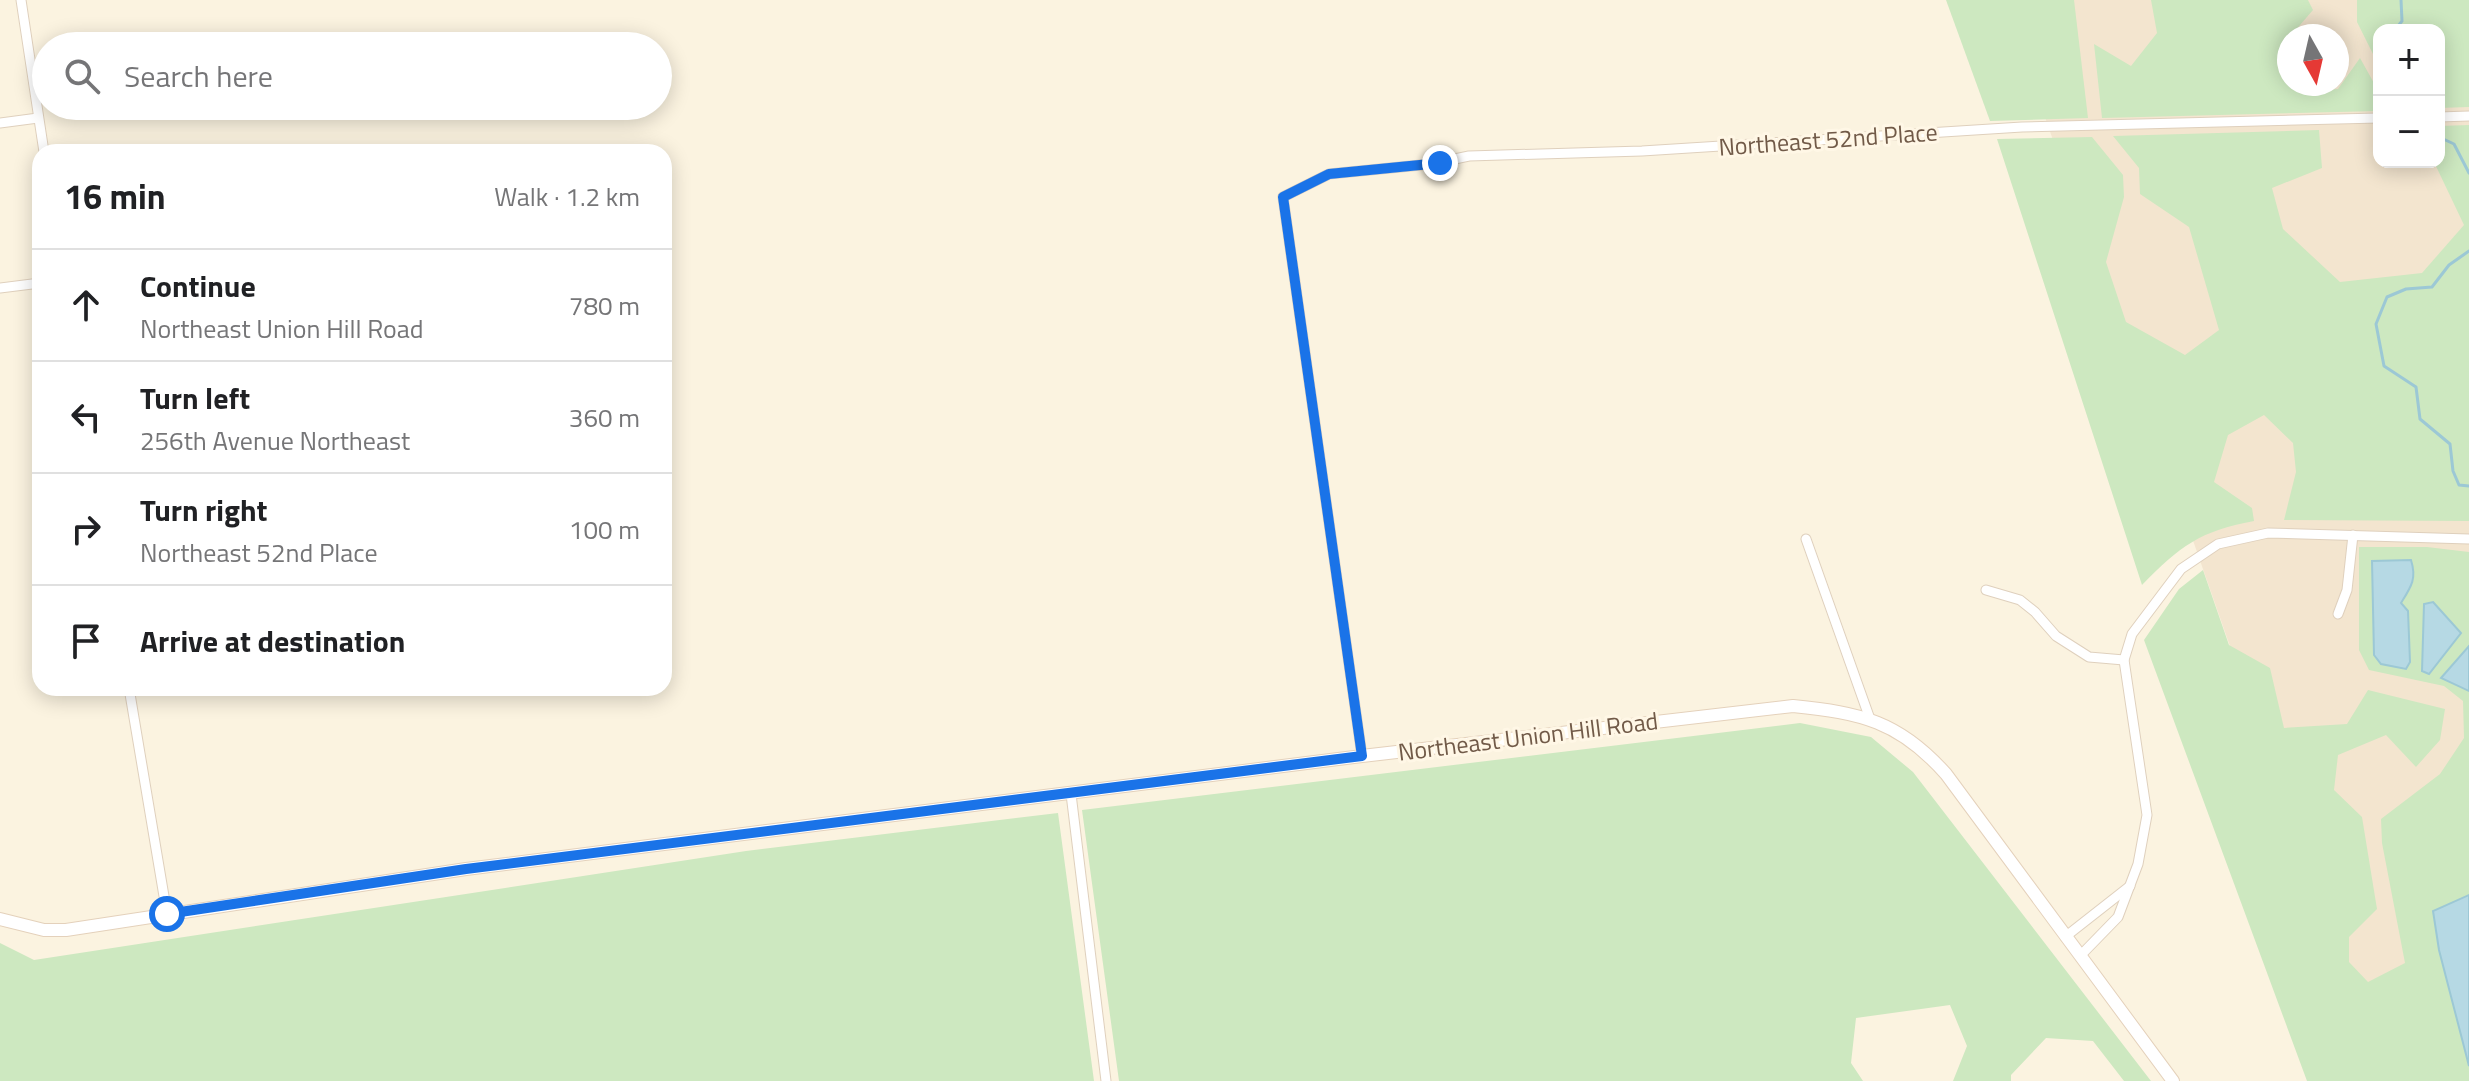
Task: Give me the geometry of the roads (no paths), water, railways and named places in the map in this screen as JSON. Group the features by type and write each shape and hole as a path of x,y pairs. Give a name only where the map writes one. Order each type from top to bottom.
{"street":[{"path":"21,0 32,76"},
{"path":"2445,117 2469,116"},
{"name":"Northeast 52nd Place","path":"1362,756 1283,197 1329,174 1431,164 1469,156 1642,151 2022,127 2373,118"},
{"path":"0,123 32,119"},
{"path":"38,120 43,144"},
{"path":"0,288 32,284"},
{"path":"2080,956 2118,917 2138,864 2147,815 2124,660 2132,634 2181,569 2218,544 2268,533 2469,539"},
{"path":"2338,614 2347,590 2353,535"},
{"path":"1806,539 1870,719"},
{"path":"1986,590 2020,600 2056,636 2089,657 2124,660"},
{"path":"130,696 167,914"},
{"name":"Northeast Union Hill Road","path":"0,919 44,930 66,930 481,867 1362,756 1793,706 1836,710 1870,719 1913,741 1946,774 2173,1081"},
{"path":"1071,794 1106,1081"},
{"path":"2065,937 2130,886"}],"water":[{"path":"2411,560 2412,583 2401,603 2408,611 2410,662 2406,669 2381,664 2374,655 2372,561"},
{"path":"2433,602 2461,633 2429,674 2422,671 2424,604"},
{"path":"2469,646 2469,691 2441,678"},
{"path":"2469,895 2469,1066 2439,950 2433,911"}],"waterway":[{"path":"2400,24 2401,0"},
{"path":"2445,140 2454,144 2469,173"},
{"path":"2469,251 2449,265 2432,287 2406,289 2387,297 2376,324 2384,366 2416,387 2420,419 2450,444 2453,471 2459,485 2469,486"}]}
